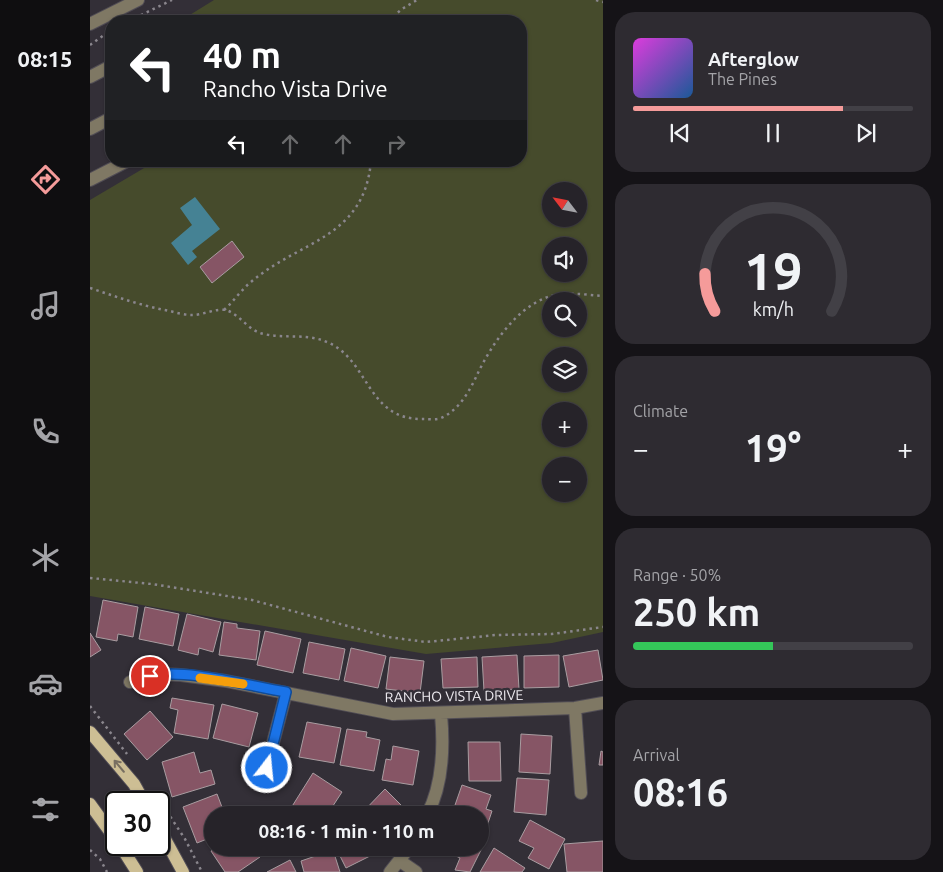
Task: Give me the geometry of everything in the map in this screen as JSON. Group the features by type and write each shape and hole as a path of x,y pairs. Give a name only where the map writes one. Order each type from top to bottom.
{"main road":[{"path":"90,732 138,791"},
{"path":"90,804 105,825"},
{"path":"170,847 184,872"},
{"path":"127,856 137,872"}],"street":[{"path":"108,15 138,0"},
{"path":"90,24 105,16"},
{"path":"90,77 105,69"},
{"path":"90,129 105,121"},
{"path":"90,180 115,167"},
{"name":"RANCHO VISTA DRIVE","path":"130,682 161,674 226,681 370,711 393,714 441,714 575,708 603,703"},
{"path":"263,781 286,692"},
{"path":"575,708 581,792"},
{"path":"431,806 440,772 442,745 441,714"},
{"path":"390,872 403,856"},
{"path":"400,861 416,872"}],"path":[{"path":"139,15 172,0"},
{"path":"395,15 417,0"},
{"path":"596,0 603,2"},
{"path":"90,44 105,34"},
{"path":"224,310 250,282 340,226 360,203 369,167"},
{"path":"90,288 140,305 191,315 224,310 236,315 246,326 263,334 306,336 328,342 342,352 353,364 372,393 389,411 411,419 440,419 456,408 473,383 485,358 508,328 527,309 544,298 561,294 603,296"},
{"path":"90,578 152,584 252,600 388,637 426,642 496,635 552,634 603,627"},
{"path":"90,850 100,859 107,872"}],"green space":[{"path":"214,0 603,0 603,632 552,643 426,654 90,596 90,200 146,167 527,167 527,15 190,15"}],"water":[{"path":"195,197 220,229 192,251 197,257 188,265 171,243 192,225 180,208"}],"building":[{"path":"232,241 244,257 212,283 200,267"},
{"path":"103,600 138,607 133,637 118,634 117,641 96,637"},
{"path":"145,607 179,614 173,646 139,639"},
{"path":"187,614 221,622 213,652 199,648 198,655 178,650"},
{"path":"224,622 237,624 237,628 260,631 256,660 219,655"},
{"path":"265,631 301,639 293,673 257,665"},
{"path":"90,633 101,650 90,657"},
{"path":"309,642 345,649 339,680 303,673"},
{"path":"351,648 386,656 378,688 344,681"},
{"path":"598,650 603,680 569,687 563,656"},
{"path":"517,655 519,689 484,691 482,657"},
{"path":"559,655 559,687 524,688 524,656"},
{"path":"390,657 424,661 420,693 386,689"},
{"path":"477,657 478,687 443,688 441,659"},
{"path":"172,698 214,705 208,739 174,733 178,710 170,708"},
{"path":"222,704 258,713 249,747 213,738"},
{"path":"150,711 173,737 147,760 124,734"},
{"path":"307,722 341,728 334,763 299,757"},
{"path":"347,729 367,732 366,737 380,740 374,771 340,765"},
{"path":"521,734 552,736 550,774 519,772"},
{"path":"468,742 500,742 501,781 469,781"},
{"path":"393,746 419,751 413,785 382,780 386,759 391,760"},
{"path":"601,751 603,752 603,765 599,765"},
{"path":"194,752 200,773 211,770 215,784 172,797 162,762"},
{"path":"313,773 342,792 333,806 292,806"},
{"path":"517,778 549,780 546,815 514,812"},
{"path":"462,785 491,795 487,806 455,806"},
{"path":"385,789 402,806 369,806"},
{"path":"217,794 222,806 204,806 204,840 197,843 183,807"},
{"path":"530,820 565,839 549,869 528,858 534,848 519,841"},
{"path":"603,841 603,872 567,872 564,844"},
{"path":"494,848 525,868 522,872 480,872"},
{"path":"214,856 260,857 238,872 225,872"},
{"path":"316,856 335,856 340,872 304,872 301,861"},
{"path":"340,856 370,856 346,868"},
{"path":"456,856 478,856 470,872 455,870 460,858"},
{"path":"290,860 296,872 267,872"}],"slow traffic":[{"path":"200,678 243,684"}],"route":[{"path":"150,676 161,674 181,675 286,692 267,768"}]}
